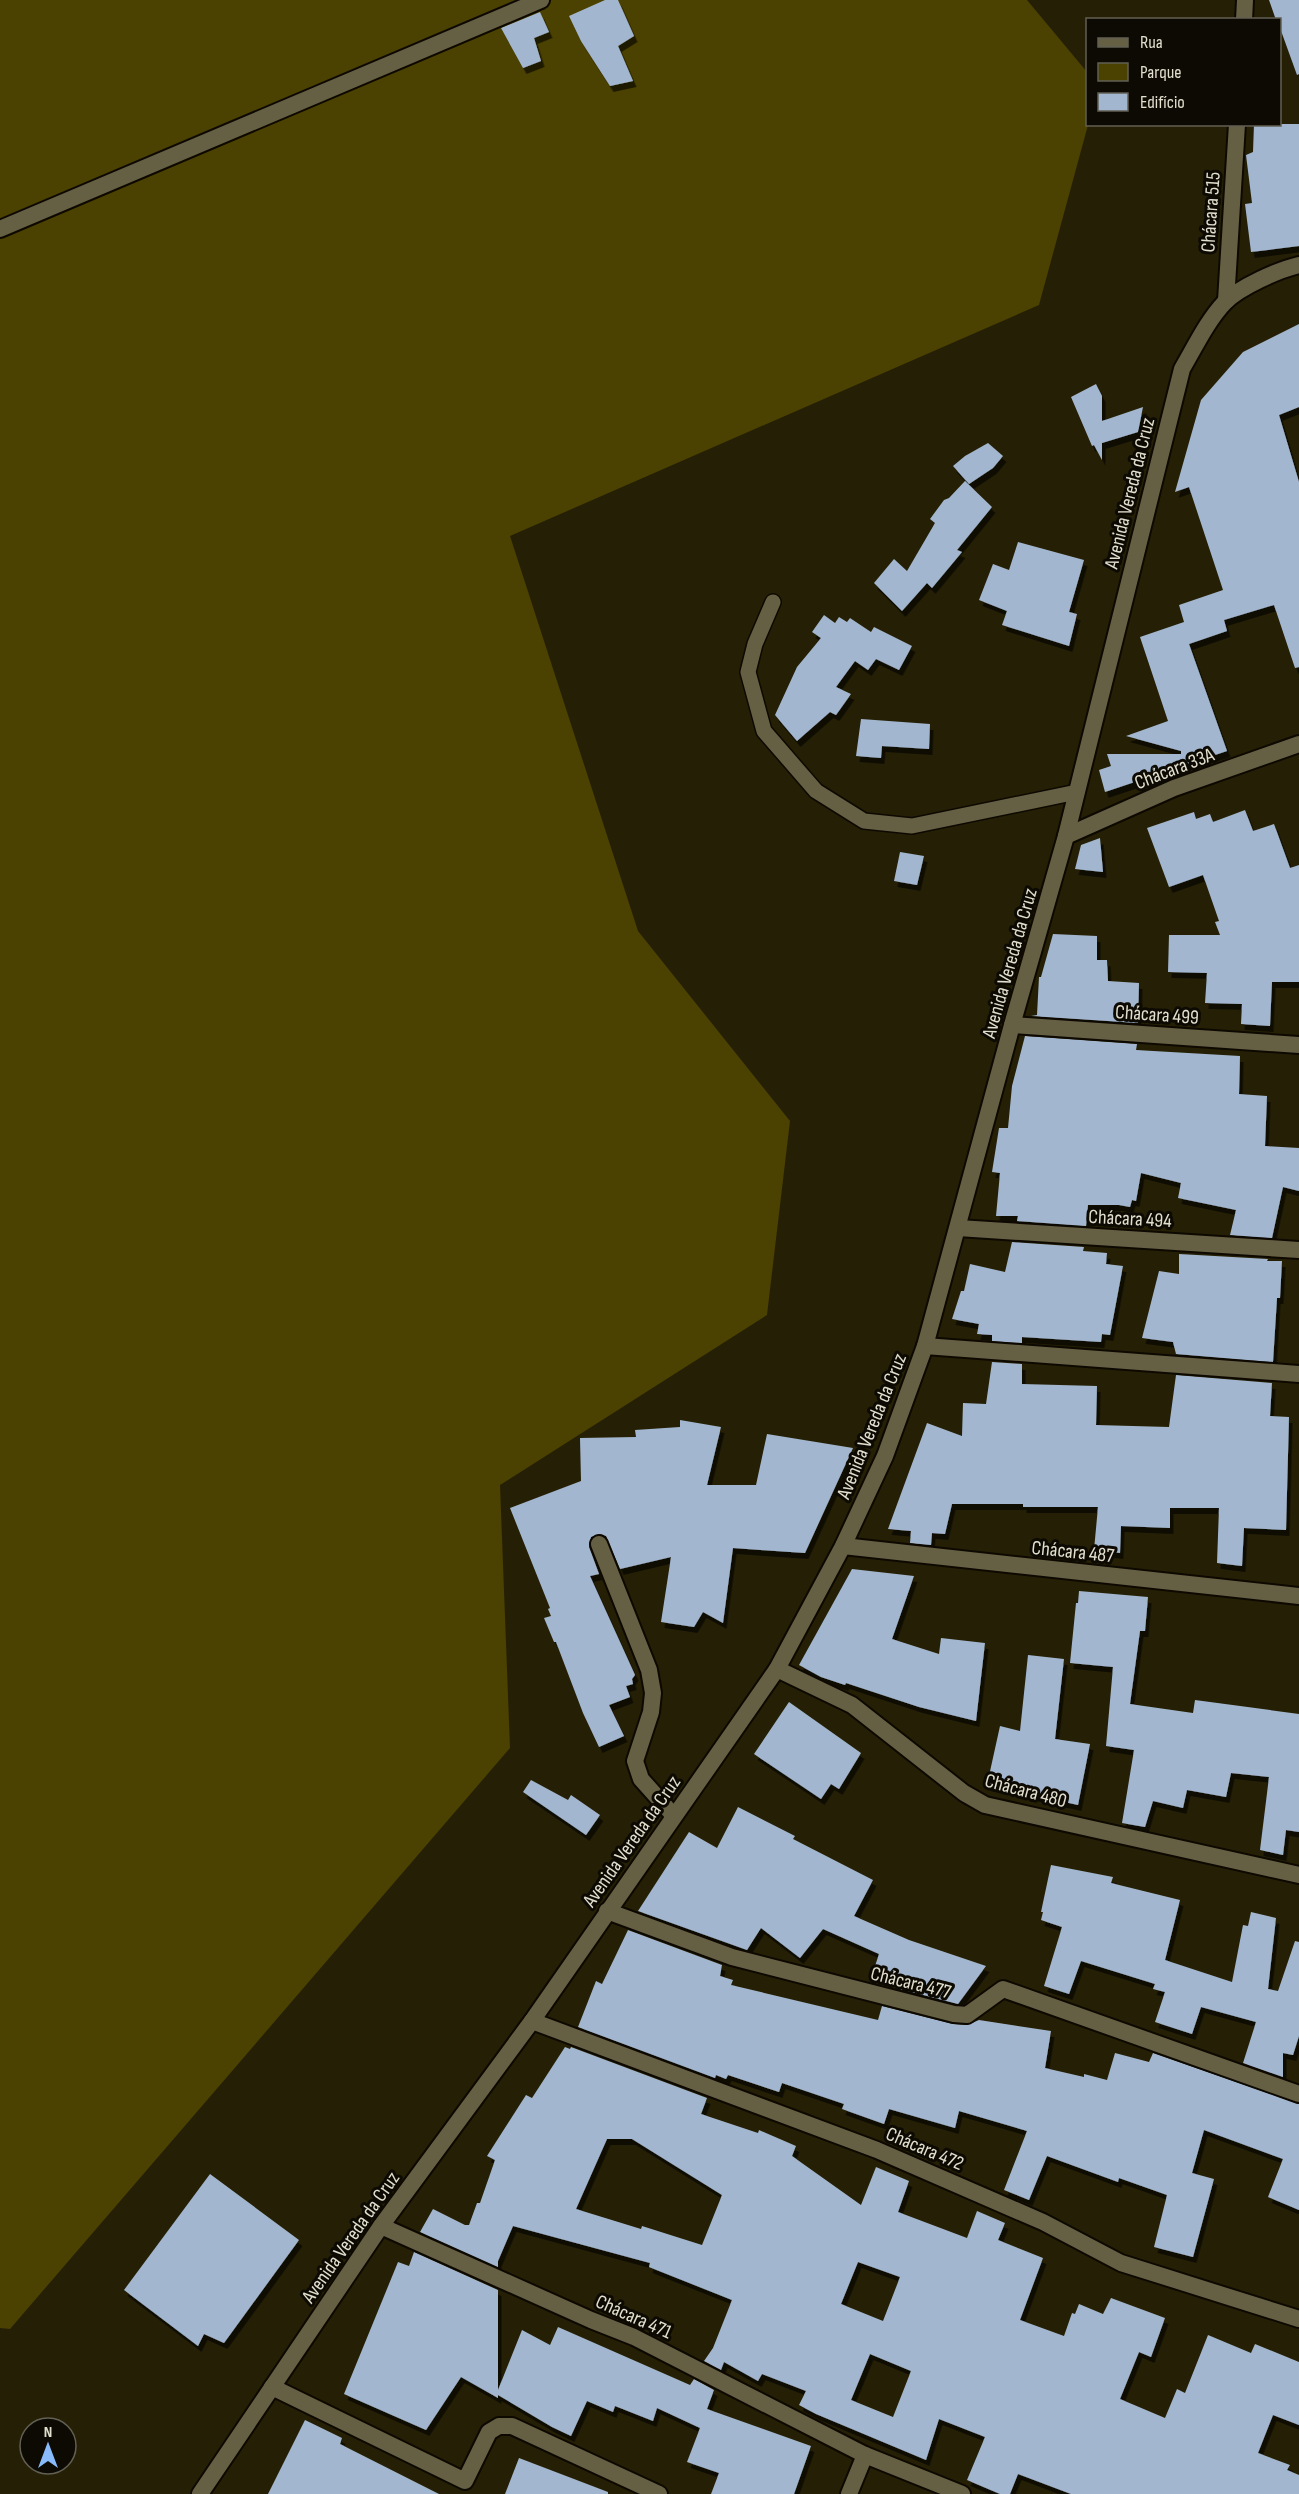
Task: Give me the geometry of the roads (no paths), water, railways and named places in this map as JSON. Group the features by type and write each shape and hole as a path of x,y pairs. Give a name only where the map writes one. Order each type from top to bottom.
{"street":[{"path":"0,229 541,0"},
{"path":"1244,18 1245,0"},
{"name":"Chácara 515","path":"1226,302 1237,126"},
{"name":"Avenida Vereda da Cruz","path":"200,2494 381,2226 532,2020 777,1669 843,1546 885,1455 925,1346 1066,836 1182,369 1199,338 1226,302 1254,284 1286,268 1299,265"},
{"name":"Chácara 33A","path":"1066,836 1174,788 1299,744"},
{"name":"Chácara 499","path":"1012,1025 1299,1045"},
{"name":"Chácara 494","path":"958,1228 1299,1250"},
{"path":"925,1346 1299,1374"},
{"path":"599,1544 649,1670 653,1694 651,1712 635,1761 641,1779 674,1816"},
{"name":"Chácara 487","path":"843,1546 1299,1596"},
{"name":"Chácara 480","path":"777,1669 852,1706 963,1793 985,1805 1299,1875"},
{"name":"Chácara 477","path":"607,1911 732,1957 954,2014 967,2015 1003,1989 1299,2094"},
{"name":"Chácara 472","path":"532,2020 877,2150 1043,2222 1120,2263 1299,2319"},
{"name":"Chácara 471","path":"381,2226 634,2337 865,2455 962,2494"},
{"path":"272,2387 462,2488 489,2432 499,2426 512,2426 659,2494"},
{"path":"849,2494 865,2455"}],"lane":[{"path":"773,602 755,644 748,672 764,731 816,791 864,821 912,826 1077,792"}]}
